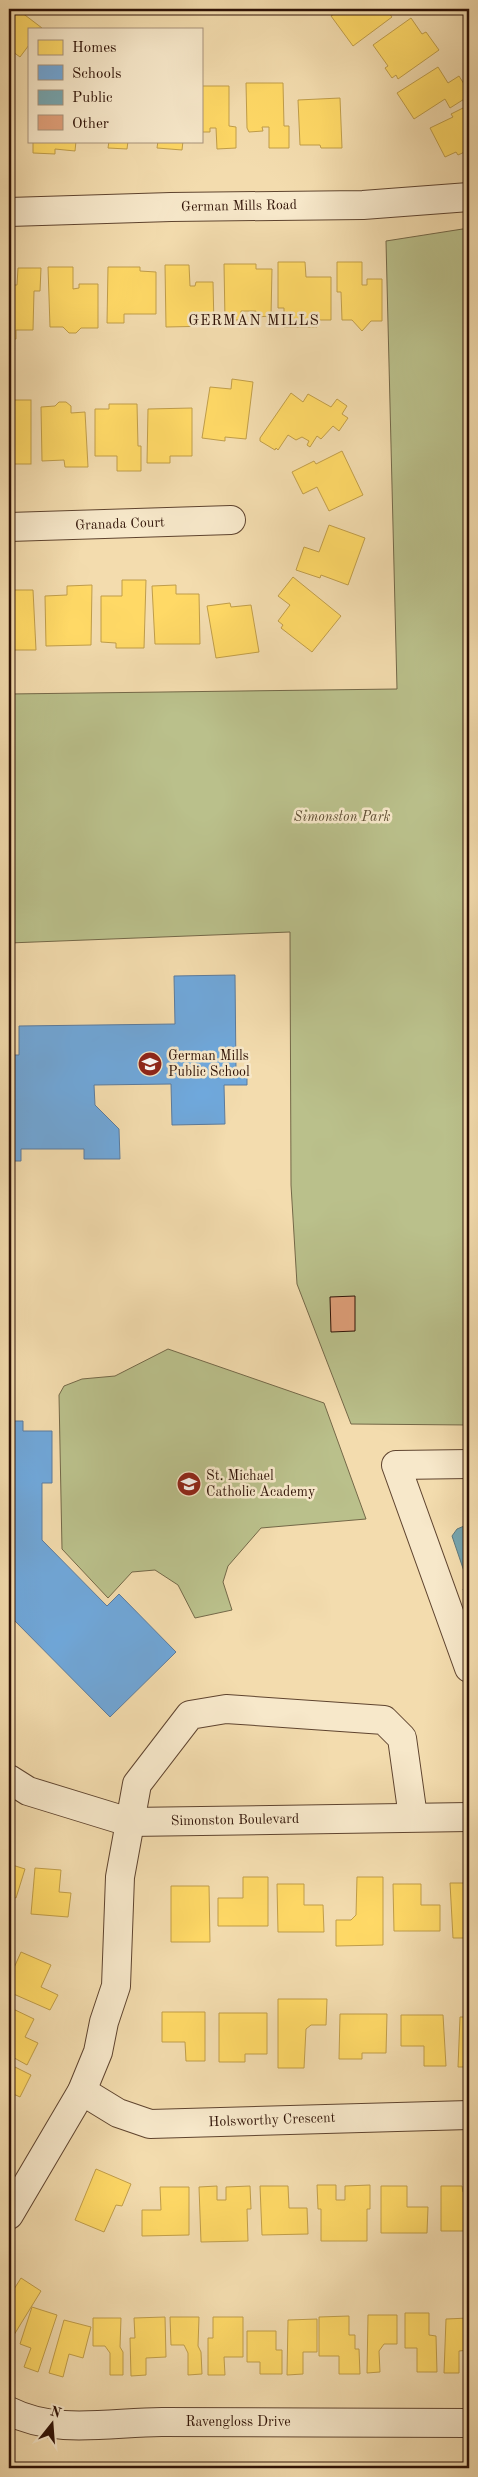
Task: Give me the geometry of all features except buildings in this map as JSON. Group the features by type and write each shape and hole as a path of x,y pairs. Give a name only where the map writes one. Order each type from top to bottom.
{"street":[{"name":"German Mills Road","path":"9,212 171,207 363,205 469,197"},
{"name":"Granada Court","path":"9,528 231,520"},
{"path":"469,1464 396,1465 469,1668"},
{"path":"9,2215 82,2091 98,2052 104,2022 116,1986 120,1877 136,1784 190,1715 226,1709 384,1720 402,1738 413,1817"},
{"name":"Simonston Boulevard","path":"9,1779 28,1791 129,1822 469,1817"},
{"name":"Holsworthy Crescent","path":"82,2091 118,2113 150,2124 469,2115"},
{"name":"Ravengloss Drive","path":"9,2411 22,2418 55,2425 154,2422 469,2423"}],"green space":[{"name":"Simonston Park","path":"469,228 469,1425 351,1424 297,1284 291,1185 290,932 9,943 9,694 397,689 386,241"},
{"path":"168,1349 324,1403 366,1519 261,1528 228,1566 223,1582 232,1610 195,1618 178,1585 155,1570 132,1572 108,1598 62,1549 59,1395 64,1386 82,1379 115,1376"}],"place":[{"name":"German Mills Public School","path":"150,1064"},
{"name":"St. Michael Catholic Academy","path":"189,1484"}],"district":[{"name":"GERMAN MILLS","path":"254,321"}]}
